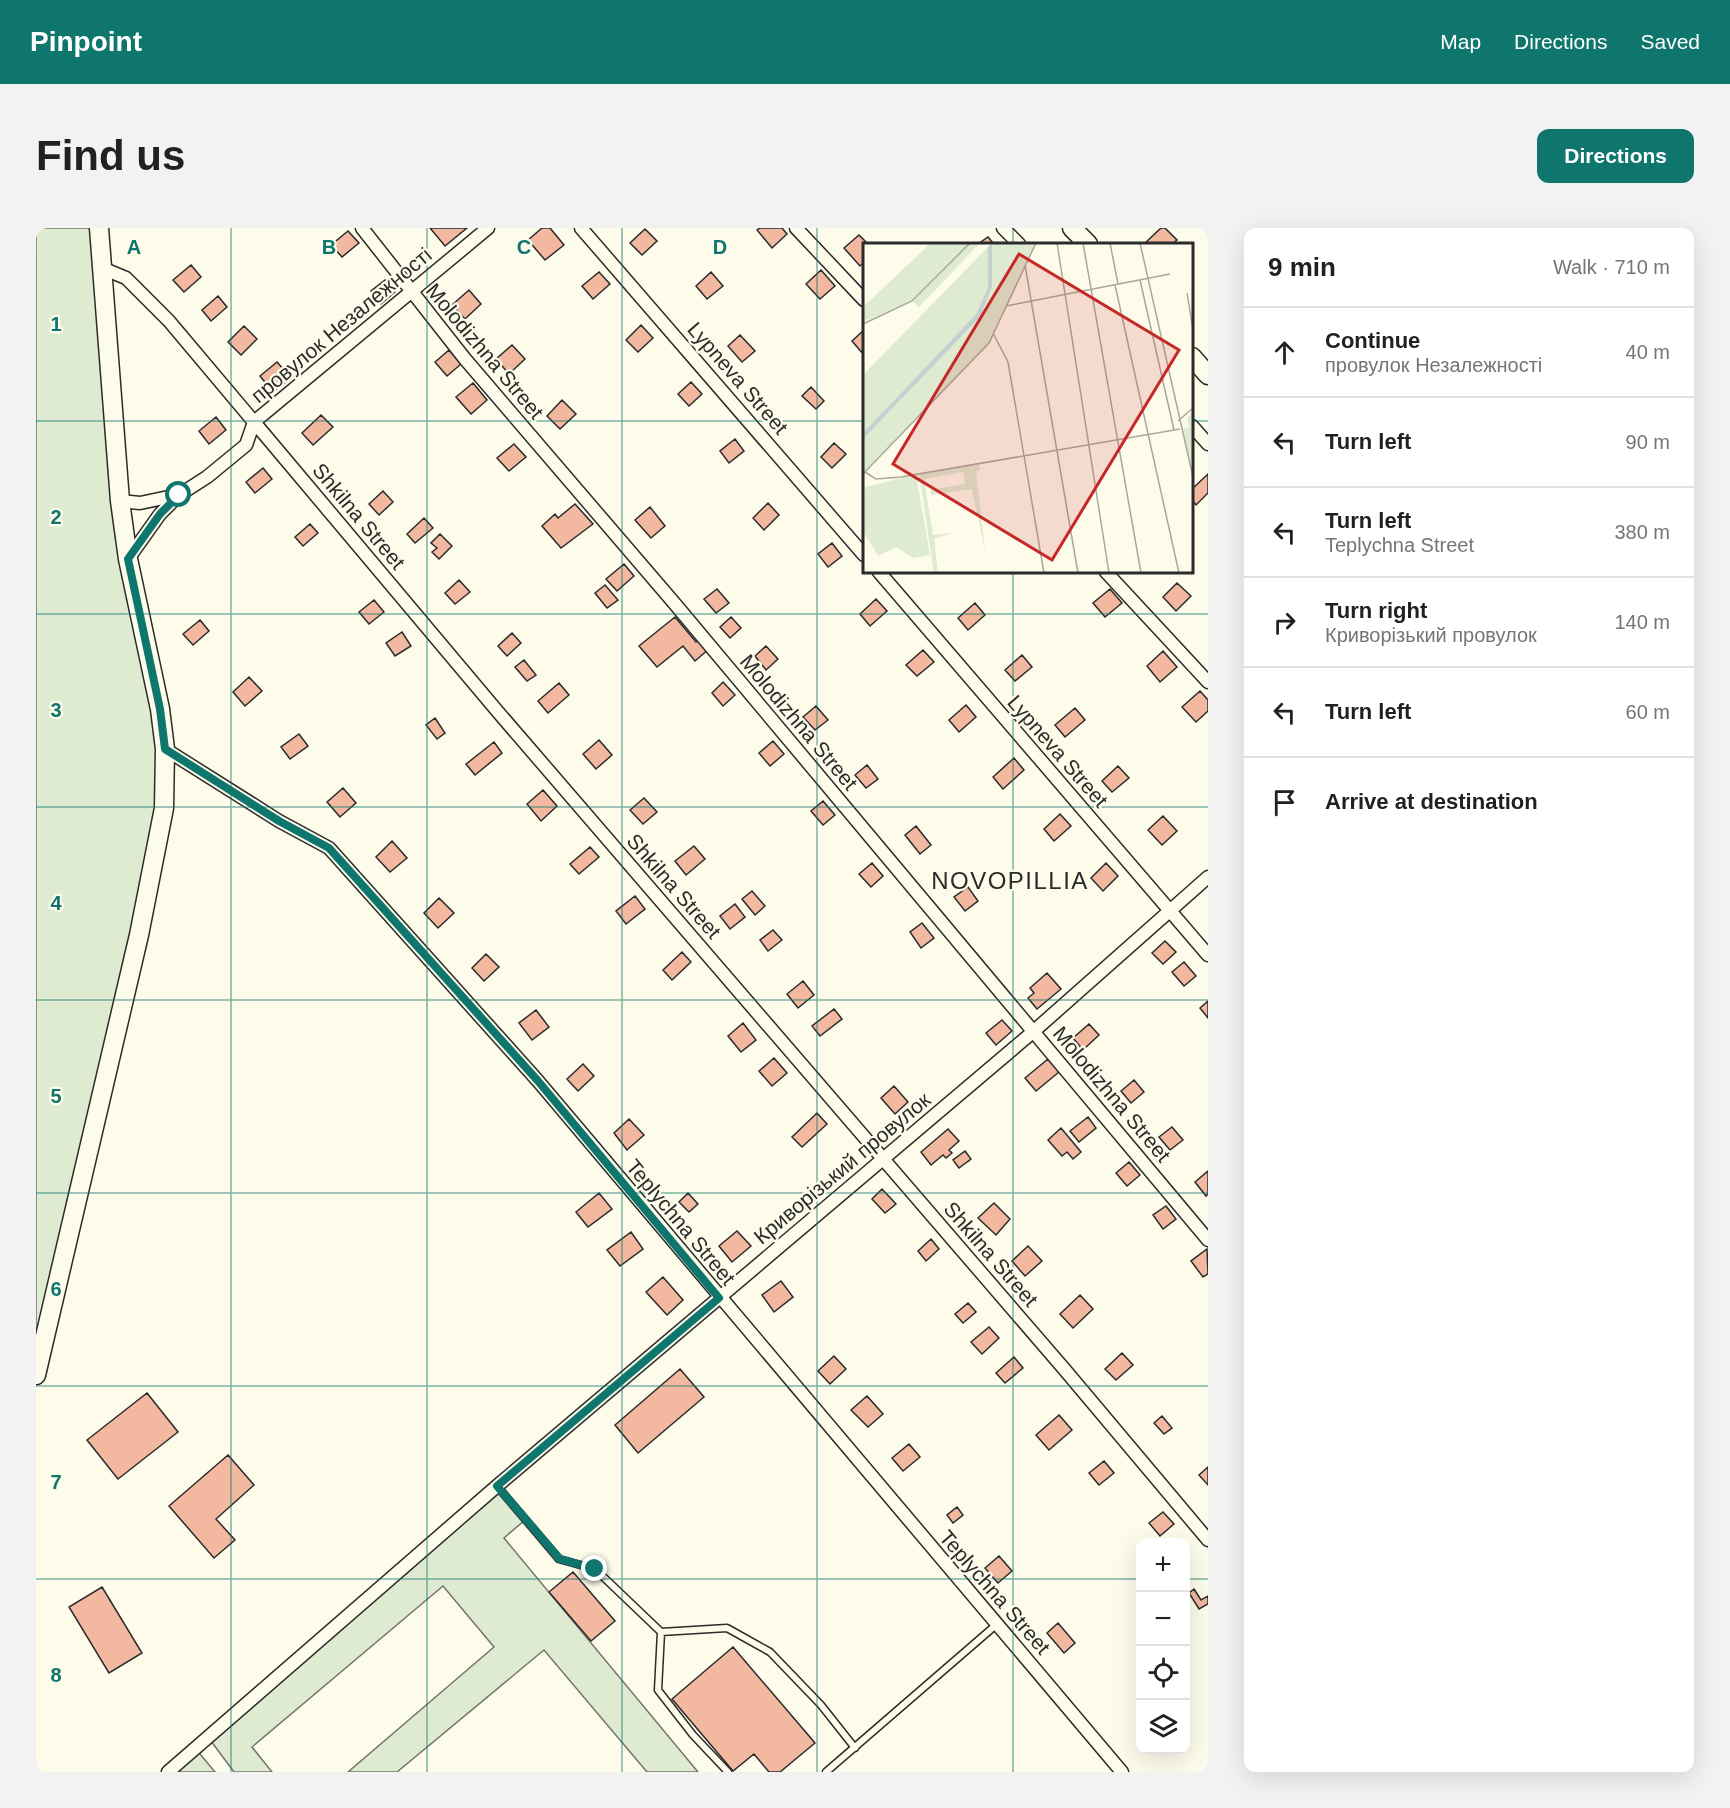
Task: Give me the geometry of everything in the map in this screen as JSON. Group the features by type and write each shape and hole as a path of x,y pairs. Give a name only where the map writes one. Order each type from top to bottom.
{"street":[{"path":"36,1375 139,935 164,808 165,749 160,709 128,559 120,501 99,228"},
{"name":"Molodizhna Street","path":"362,228 411,293 1208,1240"},
{"name":"провулок Незалежності","path":"128,559 160,514 179,495 207,477 246,445 254,422 488,228"},
{"name":"Lypneva Street","path":"581,228 863,554"},
{"path":"796,228 863,299"},
{"path":"1003,228 1018,243"},
{"path":"1072,228 1087,243"},
{"name":"Shkilna Street","path":"102,268 126,278 141,291 498,712 1208,1540"},
{"path":"1193,359 1208,375"},
{"path":"1193,428 1208,444"},
{"path":"120,501 140,504 179,495"},
{"name":"Lypneva Street","path":"880,573 1208,955"},
{"path":"1107,573 1208,682"},
{"name":"Teplychna Street","path":"165,749 279,821 329,848 538,1081 719,1298 996,1625 1016,1644 1122,1772"},
{"name":"Криворізький провулок","path":"168,1772 497,1486 1034,1031 1208,877"}],"lane":[{"path":"497,1486 560,1559 595,1569 661,1632 727,1628 770,1652 821,1705 855,1748"},
{"path":"826,1772 996,1625"},
{"path":"661,1632 658,1690 693,1735 728,1772"}],"green space":[{"path":"36,228 99,228 120,501 160,709 164,808 36,1375"},
{"path":"497,1486 525,1520 504,1538 698,1772 647,1772 544,1650 397,1772 348,1772 494,1647 443,1586 252,1747 272,1772 234,1772 208,1737"},
{"path":"195,1748 215,1772 168,1772"}],"building":[{"path":"430,228 467,228 445,246"},
{"path":"542,228 550,228 564,245 545,260 528,240"},
{"path":"782,228 787,234 772,248 757,230"},
{"path":"1161,228 1165,228 1177,240 1173,243 1145,243"},
{"path":"645,229 657,241 642,255 630,243"},
{"path":"348,231 359,243 342,257 331,245"},
{"path":"859,235 867,243 863,243 863,263 860,266 844,248"},
{"path":"988,237 993,243 979,243"},
{"path":"191,265 201,277 184,292 173,280"},
{"path":"821,270 835,286 820,299 806,284"},
{"path":"599,272 610,284 593,299 582,286"},
{"path":"711,272 723,286 707,299 696,286"},
{"path":"385,280 395,292 381,304 371,291"},
{"path":"469,290 481,304 465,319 452,305"},
{"path":"218,296 227,307 211,321 202,310"},
{"path":"641,325 653,338 638,352 626,340"},
{"path":"244,326 257,339 241,355 228,342"},
{"path":"863,331 863,354 852,341"},
{"path":"740,335 755,351 742,362 728,346"},
{"path":"512,345 525,359 509,374 496,359"},
{"path":"449,350 461,364 447,376 435,362"},
{"path":"277,362 291,378 273,392 260,376"},
{"path":"691,382 702,394 689,406 678,394"},
{"path":"473,383 487,400 471,414 456,397"},
{"path":"811,387 824,401 816,409 802,396"},
{"path":"562,400 576,414 560,429 547,416"},
{"path":"321,415 333,427 313,445 302,433"},
{"path":"216,417 226,430 209,444 199,431"},
{"path":"735,439 744,451 729,463 720,451"},
{"path":"834,443 846,454 832,468 821,457"},
{"path":"514,444 526,457 509,471 497,458"},
{"path":"263,468 272,479 255,493 246,482"},
{"path":"1208,474 1208,493 1196,505 1193,501 1193,488"},
{"path":"383,491 393,502 379,515 369,504"},
{"path":"768,503 779,515 764,530 753,518"},
{"path":"575,504 593,524 561,548 542,526 555,514 558,518"},
{"path":"650,507 665,526 651,538 635,520"},
{"path":"424,518 433,528 415,543 407,534"},
{"path":"310,524 318,533 303,546 295,537"},
{"path":"440,534 452,546 439,559 432,552 437,548 431,543"},
{"path":"832,543 842,556 828,567 818,554"},
{"path":"624,564 634,576 617,591 606,579"},
{"path":"459,580 470,592 455,604 445,593"},
{"path":"1177,583 1191,596 1176,611 1163,597"},
{"path":"605,585 618,600 607,608 595,593"},
{"path":"717,589 729,603 716,613 704,599"},
{"path":"1110,589 1122,603 1105,617 1093,603"},
{"path":"876,599 887,611 870,626 860,614"},
{"path":"374,600 384,612 369,624 359,612"},
{"path":"975,603 985,615 968,630 958,618"},
{"path":"675,617 696,642 701,637 710,648 695,661 683,646 657,667 639,646"},
{"path":"731,617 741,628 730,638 720,627"},
{"path":"200,620 209,631 193,645 183,634"},
{"path":"402,632 411,646 395,656 386,643"},
{"path":"512,633 521,643 507,656 498,646"},
{"path":"766,646 778,659 766,670 755,656"},
{"path":"923,650 934,662 917,676 906,665"},
{"path":"1163,651 1177,667 1160,682 1147,666"},
{"path":"1022,655 1032,667 1015,681 1005,670"},
{"path":"524,660 536,675 527,681 515,667"},
{"path":"249,677 262,691 245,706 233,692"},
{"path":"723,682 735,695 723,706 712,693"},
{"path":"559,683 569,695 548,713 538,701"},
{"path":"1200,691 1208,700 1208,711 1196,722 1182,707"},
{"path":"966,705 976,717 959,732 949,720"},
{"path":"816,706 828,720 815,730 803,717"},
{"path":"1075,708 1085,720 1065,737 1055,725"},
{"path":"435,718 445,733 437,739 426,725"},
{"path":"299,734 308,746 290,759 281,747"},
{"path":"599,740 612,755 596,769 583,754"},
{"path":"773,741 784,754 770,766 759,753"},
{"path":"494,742 502,753 475,775 466,764"},
{"path":"1014,758 1024,770 1003,789 993,777"},
{"path":"867,765 878,779 866,788 855,775"},
{"path":"1118,766 1129,778 1112,792 1102,781"},
{"path":"343,788 356,803 340,817 327,802"},
{"path":"543,790 557,806 541,821 527,804"},
{"path":"644,798 657,812 643,824 630,810"},
{"path":"823,801 835,815 823,825 811,811"},
{"path":"1060,814 1071,826 1054,841 1044,829"},
{"path":"1163,816 1177,831 1162,845 1148,830"},
{"path":"916,826 931,845 920,854 905,835"},
{"path":"392,841 407,858 390,872 376,857"},
{"path":"694,846 705,859 686,875 675,861"},
{"path":"590,847 599,857 579,874 570,864"},
{"path":"872,863 883,876 871,887 859,874"},
{"path":"1106,863 1118,876 1103,891 1091,878"},
{"path":"968,887 978,901 965,911 954,897"},
{"path":"752,891 765,906 755,915 742,899"},
{"path":"635,896 645,909 626,924 616,911"},
{"path":"439,898 454,913 438,928 424,913"},
{"path":"735,904 745,917 730,929 720,916"},
{"path":"922,923 934,938 921,948 910,932"},
{"path":"773,930 782,940 768,951 760,940"},
{"path":"1165,941 1176,952 1163,964 1152,953"},
{"path":"682,952 691,962 672,980 663,970"},
{"path":"486,954 499,967 484,981 472,968"},
{"path":"1184,962 1196,976 1184,986 1172,972"},
{"path":"1047,973 1061,989 1037,1009 1028,998 1034,993 1030,988"},
{"path":"803,981 814,995 798,1008 787,994"},
{"path":"1208,1001 1208,1018 1200,1008"},
{"path":"834,1009 842,1019 820,1036 812,1026"},
{"path":"536,1010 549,1027 532,1040 519,1023"},
{"path":"1002,1020 1012,1031 996,1045 986,1033"},
{"path":"743,1023 756,1040 741,1052 728,1036"},
{"path":"1089,1024 1099,1035 1083,1050 1073,1038"},
{"path":"774,1058 787,1073 772,1086 759,1071"},
{"path":"1048,1059 1059,1072 1036,1091 1025,1078"},
{"path":"583,1064 594,1076 578,1091 567,1079"},
{"path":"1134,1080 1144,1092 1131,1103 1121,1091"},
{"path":"894,1086 908,1102 895,1114 881,1098"},
{"path":"817,1113 827,1124 802,1147 792,1137"},
{"path":"1088,1117 1096,1128 1079,1142 1070,1131"},
{"path":"629,1119 644,1135 627,1150 614,1133"},
{"path":"1172,1127 1183,1140 1170,1150 1159,1137"},
{"path":"1061,1128 1081,1152 1073,1159 1067,1152 1062,1156 1048,1140"},
{"path":"948,1129 959,1141 949,1150 952,1153 946,1158 943,1155 931,1165 921,1152"},
{"path":"965,1151 971,1159 959,1168 953,1160"},
{"path":"1129,1162 1140,1175 1127,1186 1116,1173"},
{"path":"1208,1171 1208,1194 1206,1196 1195,1182"},
{"path":"882,1189 896,1204 885,1213 872,1199"},
{"path":"599,1193 612,1209 588,1227 576,1212"},
{"path":"688,1193 698,1204 689,1212 679,1202"},
{"path":"994,1203 1010,1219 996,1235 978,1218"},
{"path":"1166,1206 1176,1219 1163,1229 1153,1215"},
{"path":"737,1231 751,1246 732,1262 719,1246"},
{"path":"631,1232 643,1249 620,1266 607,1250"},
{"path":"931,1239 939,1249 926,1261 918,1251"},
{"path":"1028,1246 1042,1261 1025,1276 1012,1261"},
{"path":"1207,1249 1208,1274 1203,1277 1191,1261"},
{"path":"663,1277 683,1300 667,1315 646,1292"},
{"path":"781,1281 793,1297 774,1312 762,1295"},
{"path":"1080,1295 1093,1309 1073,1328 1060,1314"},
{"path":"968,1303 976,1312 963,1323 955,1314"},
{"path":"989,1327 999,1338 982,1354 971,1342"},
{"path":"1122,1353 1133,1365 1116,1380 1105,1369"},
{"path":"834,1356 846,1369 830,1384 818,1371"},
{"path":"1014,1357 1023,1368 1005,1383 996,1373"},
{"path":"680,1369 704,1397 638,1453 615,1425"},
{"path":"147,1393 178,1432 118,1479 87,1440"},
{"path":"867,1396 883,1414 868,1427 851,1410"},
{"path":"1059,1415 1072,1430 1049,1450 1036,1435"},
{"path":"1162,1416 1172,1428 1164,1434 1154,1423"},
{"path":"909,1444 920,1457 903,1471 892,1458"},
{"path":"228,1455 254,1485 216,1519 235,1540 214,1558 169,1506"},
{"path":"1104,1461 1114,1473 1099,1485 1089,1473"},
{"path":"1208,1467 1208,1485 1199,1475"},
{"path":"957,1507 963,1515 953,1523 947,1515"},
{"path":"1163,1512 1174,1524 1160,1536 1149,1523"},
{"path":"999,1556 1012,1571 998,1583 985,1568"},
{"path":"573,1572 615,1621 591,1641 549,1592"},
{"path":"102,1587 142,1653 109,1673 69,1607"},
{"path":"1194,1589 1201,1600 1208,1596 1208,1604 1199,1609 1190,1592"},
{"path":"1058,1623 1075,1643 1064,1653 1047,1633"},
{"path":"733,1647 815,1743 780,1772 769,1772 754,1754 733,1771 672,1699"}],"district":[{"name":"NOVOPILLIA","path":"1010,880"}],"route":[{"path":"179,495 160,514 128,559 160,709 165,749 279,821 329,848 441,970 538,1081 719,1298 497,1486 560,1559 595,1569"}]}
